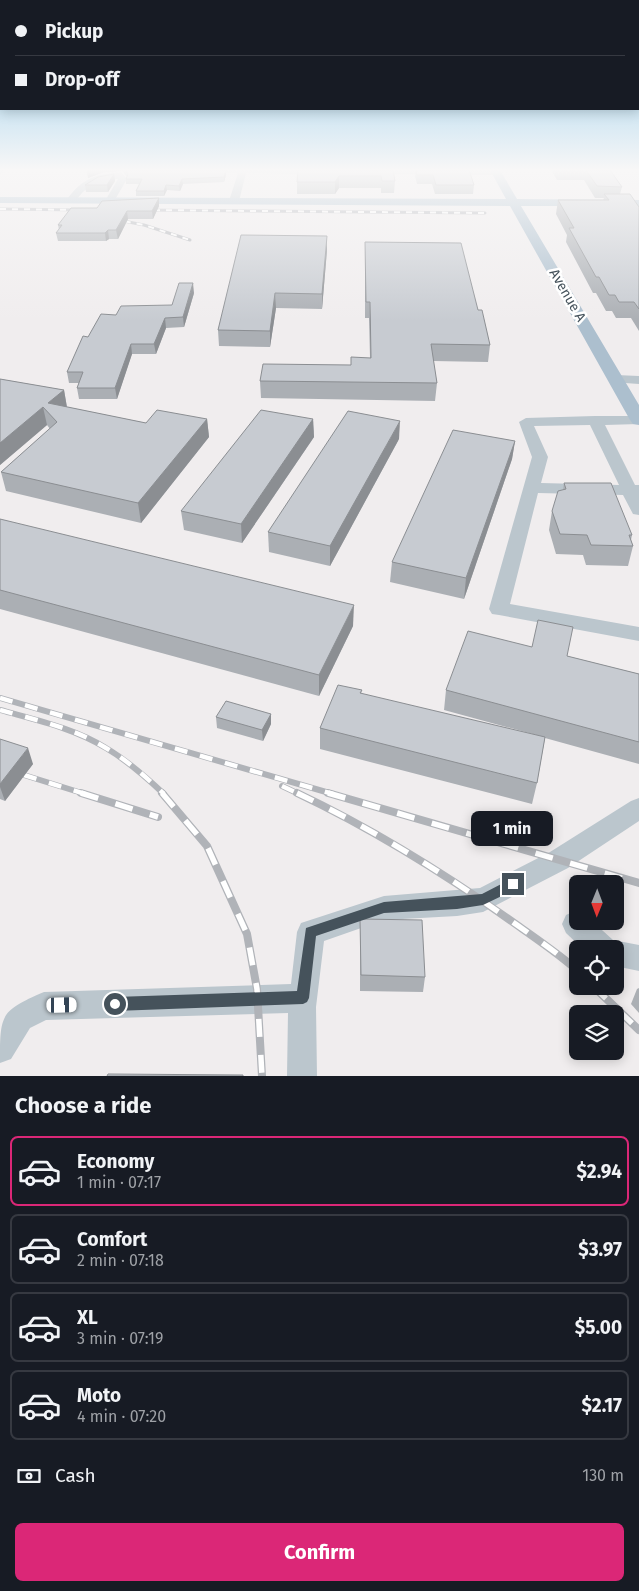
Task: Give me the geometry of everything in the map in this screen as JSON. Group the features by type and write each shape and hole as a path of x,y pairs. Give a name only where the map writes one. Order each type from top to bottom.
{"main road":[{"name":"Avenue A","path":"526,220 639,420"}],"street":[{"path":"616,379 639,380"},
{"path":"595,420 634,490 639,510"},
{"path":"639,420 526,422 540,457 499,609 639,634"},
{"path":"532,488 634,490"},
{"path":"302,1076 303,998 310,932 384,908 457,904 483,900 559,860 639,808"},
{"path":"582,930 593,940"},
{"path":"624,954 639,958"},
{"path":"0,1048 20,1018 44,1006 303,998"}],"building":[{"path":"62,220 122,220 116,230 108,230 105,233 56,233 62,225 58,225"},
{"path":"570,220 639,220 639,309 634,302 619,302 615,295 609,295 599,277 596,277 569,228 574,228"},
{"path":"241,235 327,236 322,294 275,293 270,331 218,330"},
{"path":"365,242 461,243 478,310 482,310 490,345 431,344 437,383 260,381 263,364 351,365 351,357 371,358 370,302 366,302"},
{"path":"179,283 193,283 183,317 165,318 154,344 131,344 115,388 77,388 83,372 67,372 83,336 88,337 101,314 116,315 121,306 172,305"},
{"path":"0,379 64,390 48,403 146,423 157,410 207,419 138,503 1,472 57,422 43,407 0,443"},
{"path":"261,410 313,419 241,524 181,511"},
{"path":"348,411 400,421 330,546 268,532"},
{"path":"453,430 515,441 466,578 392,562"},
{"path":"564,483 611,483 632,535 629,535 633,546 591,545 587,535 560,534 552,511 558,491 566,489"},
{"path":"0,519 354,605 319,675 0,590"},
{"path":"538,620 573,627 567,656 639,674 639,742 446,690 468,631 532,647"},
{"path":"338,685 362,690 360,693 545,737 537,783 320,728"},
{"path":"226,701 271,714 262,730 216,717"},
{"path":"0,739 28,748 0,784"},
{"path":"360,919 422,920 425,977 361,975"},
{"path":"108,1074 243,1075 243,1076 107,1076"}],"railway":[{"path":"119,220 144,225 190,240"},
{"path":"0,698 333,794"},
{"path":"0,710 54,725 94,741 144,775 164,794"},
{"path":"24,775 85,794"},
{"path":"282,786 299,794"},
{"path":"81,793 158,817"},
{"path":"162,793 207,846 247,934 257,989 262,1076"},
{"path":"297,793 354,822 437,871 491,906 569,964"},
{"path":"328,793 639,883"},
{"path":"602,995 639,1030"}],"route":[{"path":"115,1004 303,998 310,932 384,908 457,904 483,900 513,884"}]}
